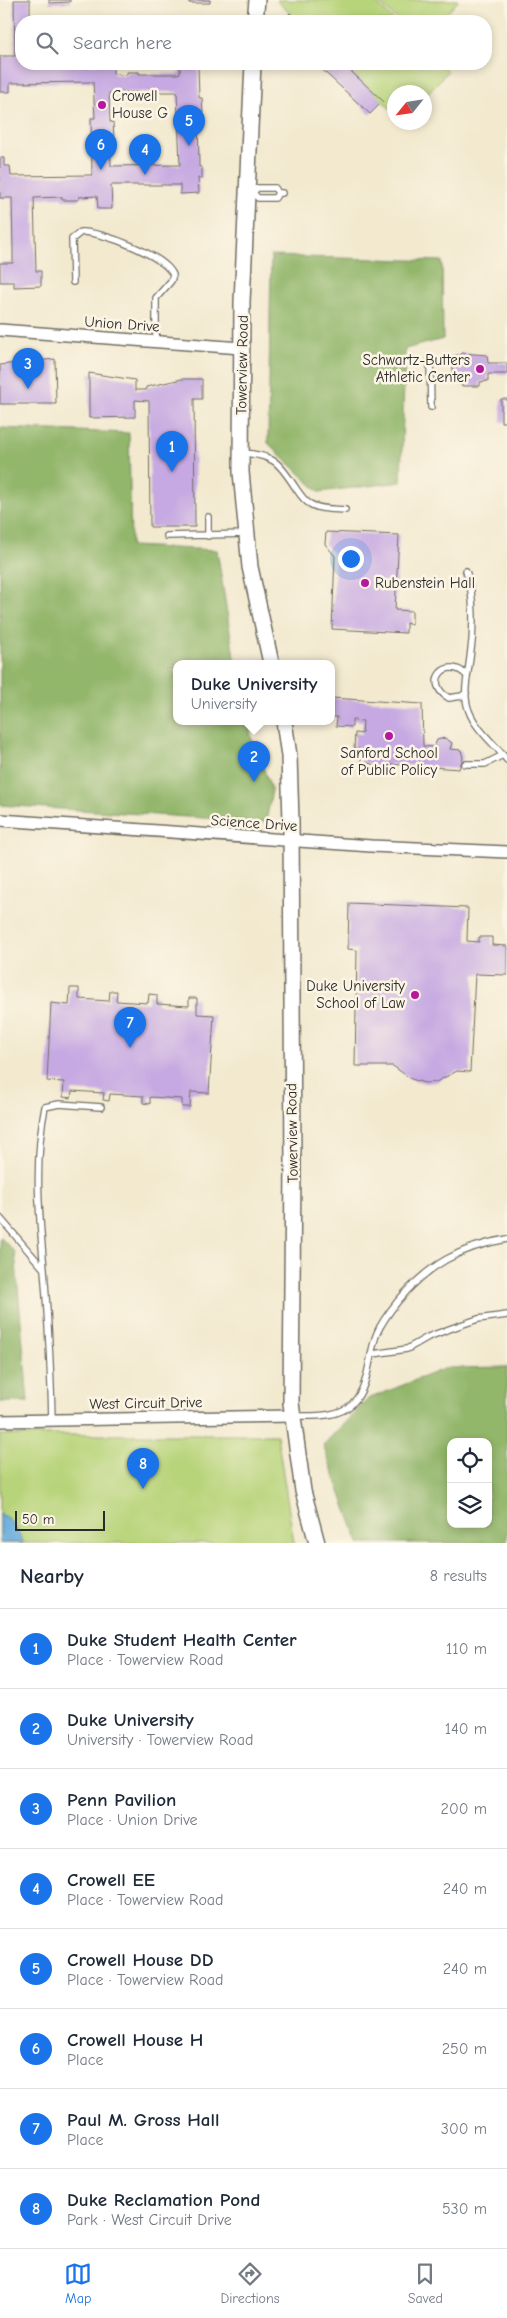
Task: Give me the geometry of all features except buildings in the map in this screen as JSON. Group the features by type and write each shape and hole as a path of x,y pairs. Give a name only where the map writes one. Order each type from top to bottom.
{"street":[{"path":"256,15 257,0"},
{"name":"Towerview Road","path":"252,70 250,193 241,348 241,453 246,534 260,619 270,660"},
{"name":"Union Drive","path":"0,330 241,348"},
{"name":"Towerview Road","path":"285,725 289,756 292,840 292,1416 303,1491 317,1543"},
{"name":"Science Drive","path":"0,820 292,840 507,852"},
{"name":"West Circuit Drive","path":"0,1421 292,1416"}],"lane":[{"path":"257,188 275,188 280,193 276,198 258,198 250,193 257,188"},
{"path":"73,282 72,239 82,232 105,234 165,264 173,275 171,281 156,298 156,341"},
{"path":"430,360 431,407"},
{"path":"241,453 263,455 272,458 286,472 298,491 310,504 319,508 345,510"},
{"path":"208,517 208,536"},
{"path":"167,536 246,534"},
{"path":"465,764 485,764 505,757 474,722 469,711 466,693 471,656 472,594 466,571"},
{"path":"466,693 462,696 449,698 440,692 437,680 439,674 450,668 459,669 467,676"},
{"path":"52,1421 44,1269 37,1186 39,1138 45,1107 59,1104 101,1107"},
{"path":"0,1218 44,1269"},
{"path":"292,1416 326,1415 351,1405 358,1396 373,1354 376,1334 386,1317 415,1281 436,1264 462,1252 484,1243 507,1239"},
{"path":"373,1354 407,1349 428,1337 452,1328 478,1319 507,1314"}],"green space":[{"path":"373,0 389,15 292,15 277,1"},
{"path":"376,0 458,0 445,15 392,15"},
{"path":"349,70 447,70 448,71 432,88 432,85 387,85 387,105"},
{"path":"271,256 442,261 443,339 405,349 401,482 319,492 268,443"},
{"path":"0,428 129,433 131,546 217,550 235,660 173,660 173,725 249,725 252,740 272,790 266,822 0,805"},
{"path":"0,1237 15,1252 28,1402 0,1402"},
{"path":"507,1367 507,1543 359,1543 323,1445 368,1399 446,1368"},
{"path":"0,1435 277,1435 294,1543 0,1543"}],"water":[{"path":"0,1514 12,1522 23,1543 0,1543"}],"place":[{"name":"Crowell House G","path":"102,105"},
{"name":"Crowell House DD","path":"189,146"},
{"name":"Crowell House H","path":"101,170"},
{"name":"Crowell EE","path":"145,175"},
{"name":"Schwartz-Butters Athletic Center","path":"480,369"},
{"name":"Penn Pavilion","path":"28,389"},
{"name":"Duke Student Health Center","path":"172,472"},
{"name":"Rubenstein Hall","path":"365,583"},
{"name":"Sanford School of Public Policy","path":"389,736"},
{"name":"Duke University","path":"254,782"},
{"name":"Duke University School of Law","path":"415,995"},
{"name":"Paul M. Gross Hall","path":"130,1048"},
{"name":"Duke Reclamation Pond","path":"143,1489"}]}
